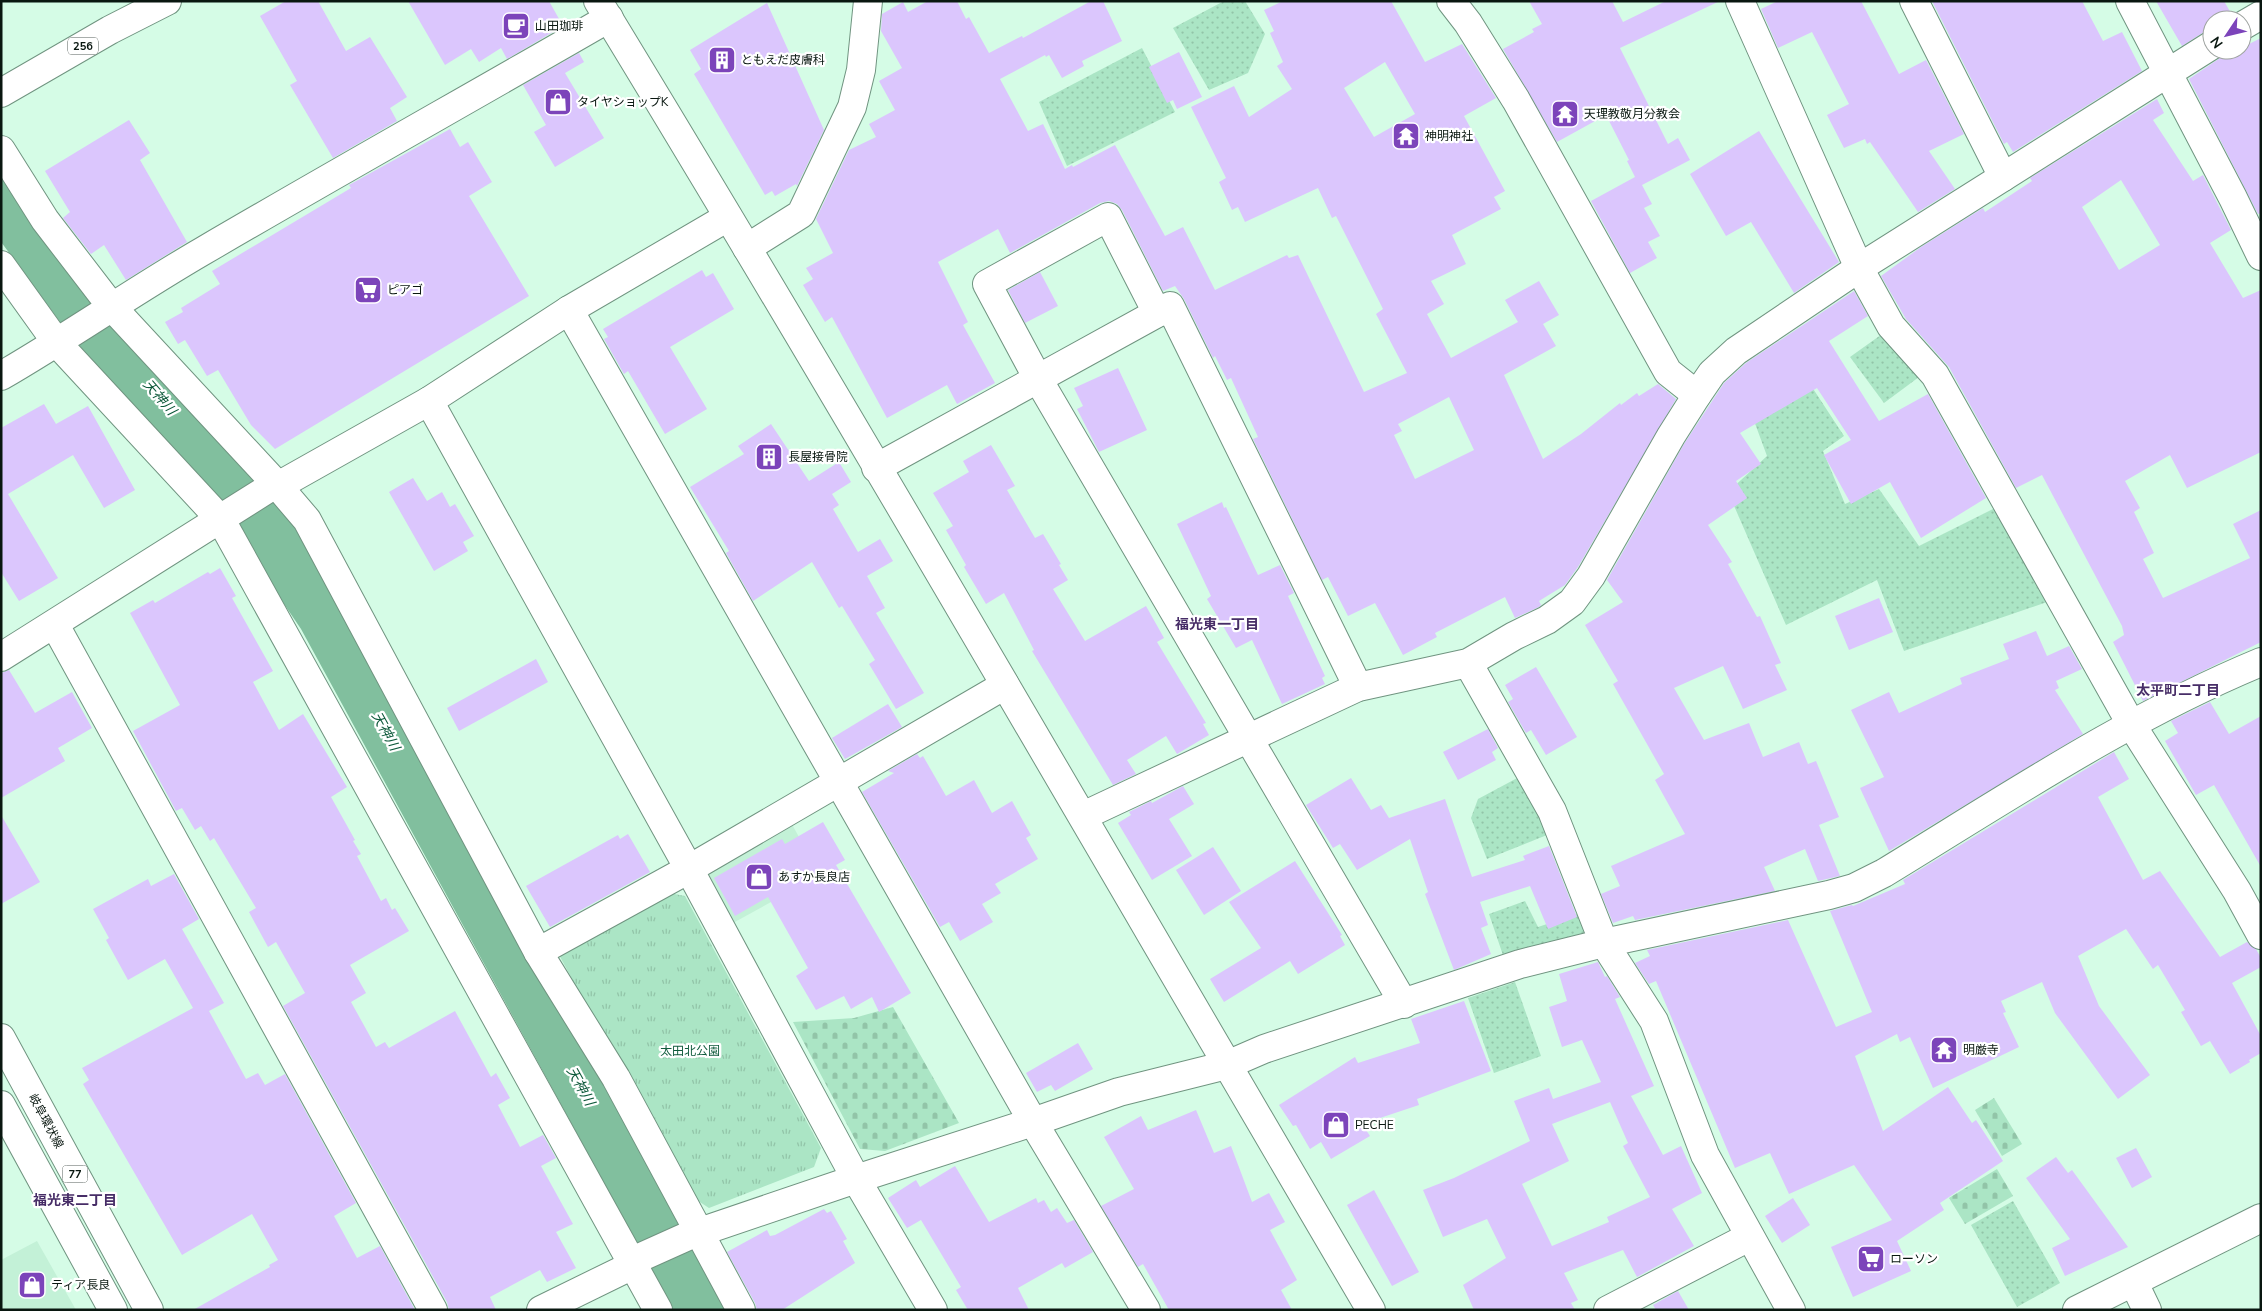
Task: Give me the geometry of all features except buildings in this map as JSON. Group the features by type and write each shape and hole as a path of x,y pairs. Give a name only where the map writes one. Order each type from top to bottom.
{"main road":[{"name":"256","path":"1,93 110,30 167,1"},
{"path":"747,248 801,214 852,107 861,70 868,1"},
{"path":"1451,1 1468,23 1516,100 1668,372 1697,394"},
{"path":"1740,1 1859,268 1891,326 1935,375 2132,724 2237,891 2261,935"},
{"path":"1914,1 2003,177"},
{"path":"2130,1 2233,198 2261,256"},
{"path":"1,376 111,306 604,10 1083,816 1371,1310"},
{"path":"1083,816 1358,687 1468,663 1514,636 1547,620 1572,602 1592,576 1671,436 1697,394 1712,373 1736,351 1859,268 2202,51"},
{"path":"1,150 45,220 111,306 274,487 307,520 538,952 616,1078 693,1234 741,1310"},
{"path":"1,657 274,487 429,401 569,310 728,217"},
{"path":"1157,314 1108,217 987,284 1038,379 1404,1004"},
{"path":"1,265 57,342 225,518 636,1261 658,1310"},
{"path":"876,468 1170,306 1358,687"},
{"path":"569,310 1033,1122 1146,1310"},
{"path":"429,401 689,869 856,1179 933,1310"},
{"path":"55,625 433,1310"},
{"path":"541,1310 693,1234 1119,1092 1227,1065 1264,1049 1520,964 1604,943 1854,888 1884,873 2132,724 2214,681 2261,662"},
{"path":"1468,663 1552,811 1604,943 1654,1021 1704,1155 1792,1310"},
{"path":"538,952 689,869 1005,685"},
{"name":"岐阜環状線","path":"1,1038 149,1310"},
{"name":"77","path":"1,1105 113,1310"},
{"path":"2077,1310 2261,1218"},
{"path":"1608,1310 1749,1237"},
{"path":"2134,1283 2147,1310"}],"shaded area":[{"path":"789,819 820,875 733,923 705,870"},
{"name":"ティア長良","path":"37,1241 76,1310 1,1310 1,1260"}],"green space":[{"path":"1224,1 1245,1 1265,34 1248,73 1209,90 1173,28"},
{"path":"1142,48 1175,112 1067,166 1039,102"},
{"path":"1885,332 1919,377 1884,403 1850,357"},
{"path":"1808,381 1844,436 1823,451 1845,504 1879,489 1919,546 1997,507 2050,601 1904,651 1877,580 1786,625 1728,492 1767,456 1753,418"},
{"path":"1521,776 1552,833 1487,859 1471,818 1478,799"},
{"name":"太田北公園","path":"664,892 685,896 821,1148 814,1167 709,1208 689,1195 558,953"},
{"path":"1525,901 1538,927 1580,913 1588,934 1506,964 1489,914"},
{"path":"1515,982 1541,1056 1494,1073 1468,998"},
{"path":"893,1007 959,1123 885,1151 860,1149 793,1022 854,1018"},
{"path":"1994,1098 2022,1144 2002,1156 1975,1110"},
{"path":"1997,1169 2013,1196 1965,1224 1949,1198"},
{"path":"2013,1201 2060,1283 2017,1307 1971,1225"}],"waterway":[{"name":"天神川","path":"1,198 88,316 228,476 323,615 703,1310"}],"place":[{"name":"山田珈琲","path":"516,26"},
{"name":"ともえだ皮膚科","path":"722,60"},
{"name":"タイヤショップK","path":"558,102"},
{"name":"天理教敬月分教会","path":"1565,114"},
{"name":"神明神社","path":"1406,136"},
{"name":"ピアゴ","path":"368,290"},
{"name":"長屋接骨院","path":"769,457"},
{"name":"あすか長良店","path":"759,877"},
{"name":"明厳寺","path":"1944,1050"},
{"name":"PECHE","path":"1336,1125"},
{"name":"ローソン","path":"1871,1259"},
{"name":"ティア長良","path":"32,1285"}],"district":[{"name":"福光東一丁目","path":"1217,624"},
{"name":"太平町二丁目","path":"2178,690"},
{"name":"福光東二丁目","path":"75,1200"}]}
